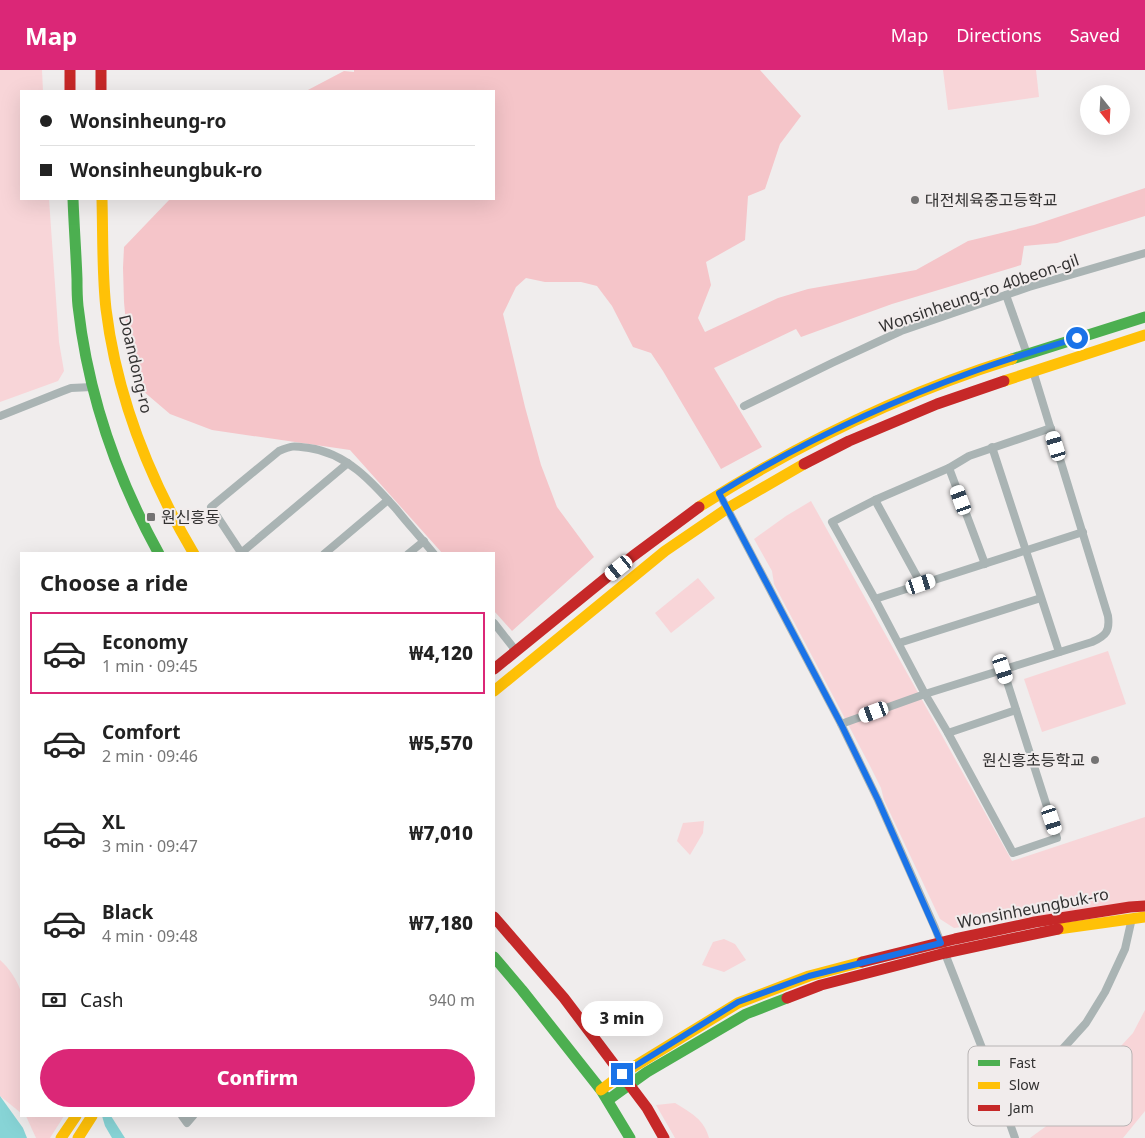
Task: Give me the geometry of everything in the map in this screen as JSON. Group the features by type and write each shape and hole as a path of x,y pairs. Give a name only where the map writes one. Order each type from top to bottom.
{"street":[{"path":"70,70 70,90"},
{"path":"101,70 101,90"},
{"path":"73,200 78,312 92,388 114,461 146,533 158,552"},
{"name":"Doandong-ro","path":"102,200 106,308 114,359 123,395 141,447 160,492 193,552"},
{"name":"Wonsinheung-ro 40beon-gil","path":"744,406 901,331 1006,295 1145,252"},
{"path":"1006,295 1027,354"},
{"path":"495,668 633,556 694,510 760,469 850,422 924,390 974,371 1145,317"},
{"path":"495,690 665,551 728,508 799,467 849,441 937,404 1145,335"},
{"path":"841,724 925,694 1102,638 1107,631 1109,624 1108,616 1033,371"},
{"path":"0,416 72,388 92,388"},
{"path":"1003,669 1057,838 1013,854 925,694 876,599 832,522 875,500 949,468 969,456 1051,428"},
{"path":"241,552 211,507 279,451 291,446 316,449 331,454 366,476 432,552"},
{"path":"992,448 1059,652"},
{"path":"243,552 348,463"},
{"path":"949,468 985,564"},
{"path":"719,493 841,724 878,800 943,948 981,1046"},
{"path":"326,552 388,500"},
{"path":"875,500 921,584"},
{"path":"876,599 1082,532"},
{"path":"410,552 424,541"},
{"path":"899,642 1041,598"},
{"path":"495,624 516,651"},
{"path":"948,733 1016,710"},
{"name":"Wonsinheungbuk-ro","path":"608,1100 647,1072 746,1014 821,985 1035,922 1145,906"},
{"name":"Wonsinheungbuk-ro","path":"601,1090 622,1074 738,1002 809,976 943,948 1145,917"},
{"path":"495,918 564,998 630,1084 647,1108 664,1138"},
{"path":"1065,1046 1086,1023 1105,992 1125,950 1132,918"},
{"path":"495,958 601,1090 630,1138"},
{"path":"61,1138 75,1117"},
{"path":"78,1138 91,1117"},
{"path":"183,1117 187,1123 192,1117"},
{"path":"1010,1126 1014,1138"}],"shaded area":[{"path":"0,70 42,70 43,90 20,90 20,200 49,200 59,342 64,371 58,381 0,402"},
{"path":"354,70 760,70 801,116 780,144 765,189 748,196 745,240 706,262 711,285 698,318 705,332 778,298 808,289 916,270 968,241 1034,225 1145,188 1145,216 1057,243 1024,246 1021,265 892,304 801,337 796,329 714,368 762,447 721,469 651,353 633,347 612,306 597,286 581,282 545,282 526,278 516,287 503,314 525,407 541,465 557,507 594,557 512,631 495,612 495,552 441,552 350,450 212,430 170,414 143,391 131,361 124,302 124,247 169,200 495,200 495,90 308,90 344,71 354,72"},
{"path":"943,70 1036,70 1039,97 948,110"},
{"path":"811,501 1012,861 1145,817 1145,901 954,928 940,919 884,800 881,788 774,584 772,571 754,539"},
{"path":"698,578 715,598 671,633 655,613"},
{"path":"1108,651 1126,704 1042,732 1024,679"},
{"path":"704,821 703,833 690,855 677,841 683,823"},
{"path":"724,939 735,944 746,960 724,972 702,965 713,942"},
{"path":"0,960 13,975 20,990 20,1112 0,1096"},
{"path":"1145,1010 1145,1111 1123,1138 1030,1138 1046,1126 1132,1126 1132,1046 1121,1046 1133,1033"},
{"path":"675,1103 700,1121 707,1131 709,1138 675,1138 656,1105"},
{"path":"26,1117 63,1117 50,1138 36,1138"}],"water":[{"path":"0,1096 23,1128 27,1138 0,1138"},
{"path":"102,1117 112,1117 125,1138 112,1138"}],"traffic: fast":[{"path":"73,200 78,303 89,371 106,434 117,465 158,552"},
{"path":"1012,359 1145,317"},
{"path":"495,958 601,1090 630,1138"},
{"path":"608,1100 647,1072 746,1014 787,998"}],"traffic: slow":[{"path":"102,200 106,309 118,374 127,406 149,467 193,552"},
{"path":"1004,381 1145,335"},
{"path":"699,507 774,462 851,422 930,388 1012,359"},
{"path":"495,690 665,551 728,508 804,464"},
{"path":"1058,929 1145,917"},
{"path":"601,1090 622,1074 738,1003 809,976 862,962"},
{"path":"61,1138 75,1117"},
{"path":"78,1138 91,1117"}],"traffic: jam":[{"path":"70,70 70,90"},
{"path":"101,70 101,90"},
{"path":"804,464 849,441 937,404 1004,381"},
{"path":"495,668 633,556 699,507"},
{"path":"862,962 1035,922 1145,906"},
{"path":"495,918 564,998 647,1108 664,1138"},
{"path":"787,998 821,985 945,953 1058,929"}],"place":[{"name":"대전체육중고등학교","path":"915,200"},
{"name":"원신흥동","path":"151,517"},
{"name":"원신흥초등학교","path":"1095,760"}],"route":[{"path":"622,1074 738,1002 809,976 941,943 878,800 841,724 719,493 743,478 850,422 879,409 974,371 1077,338"}]}
